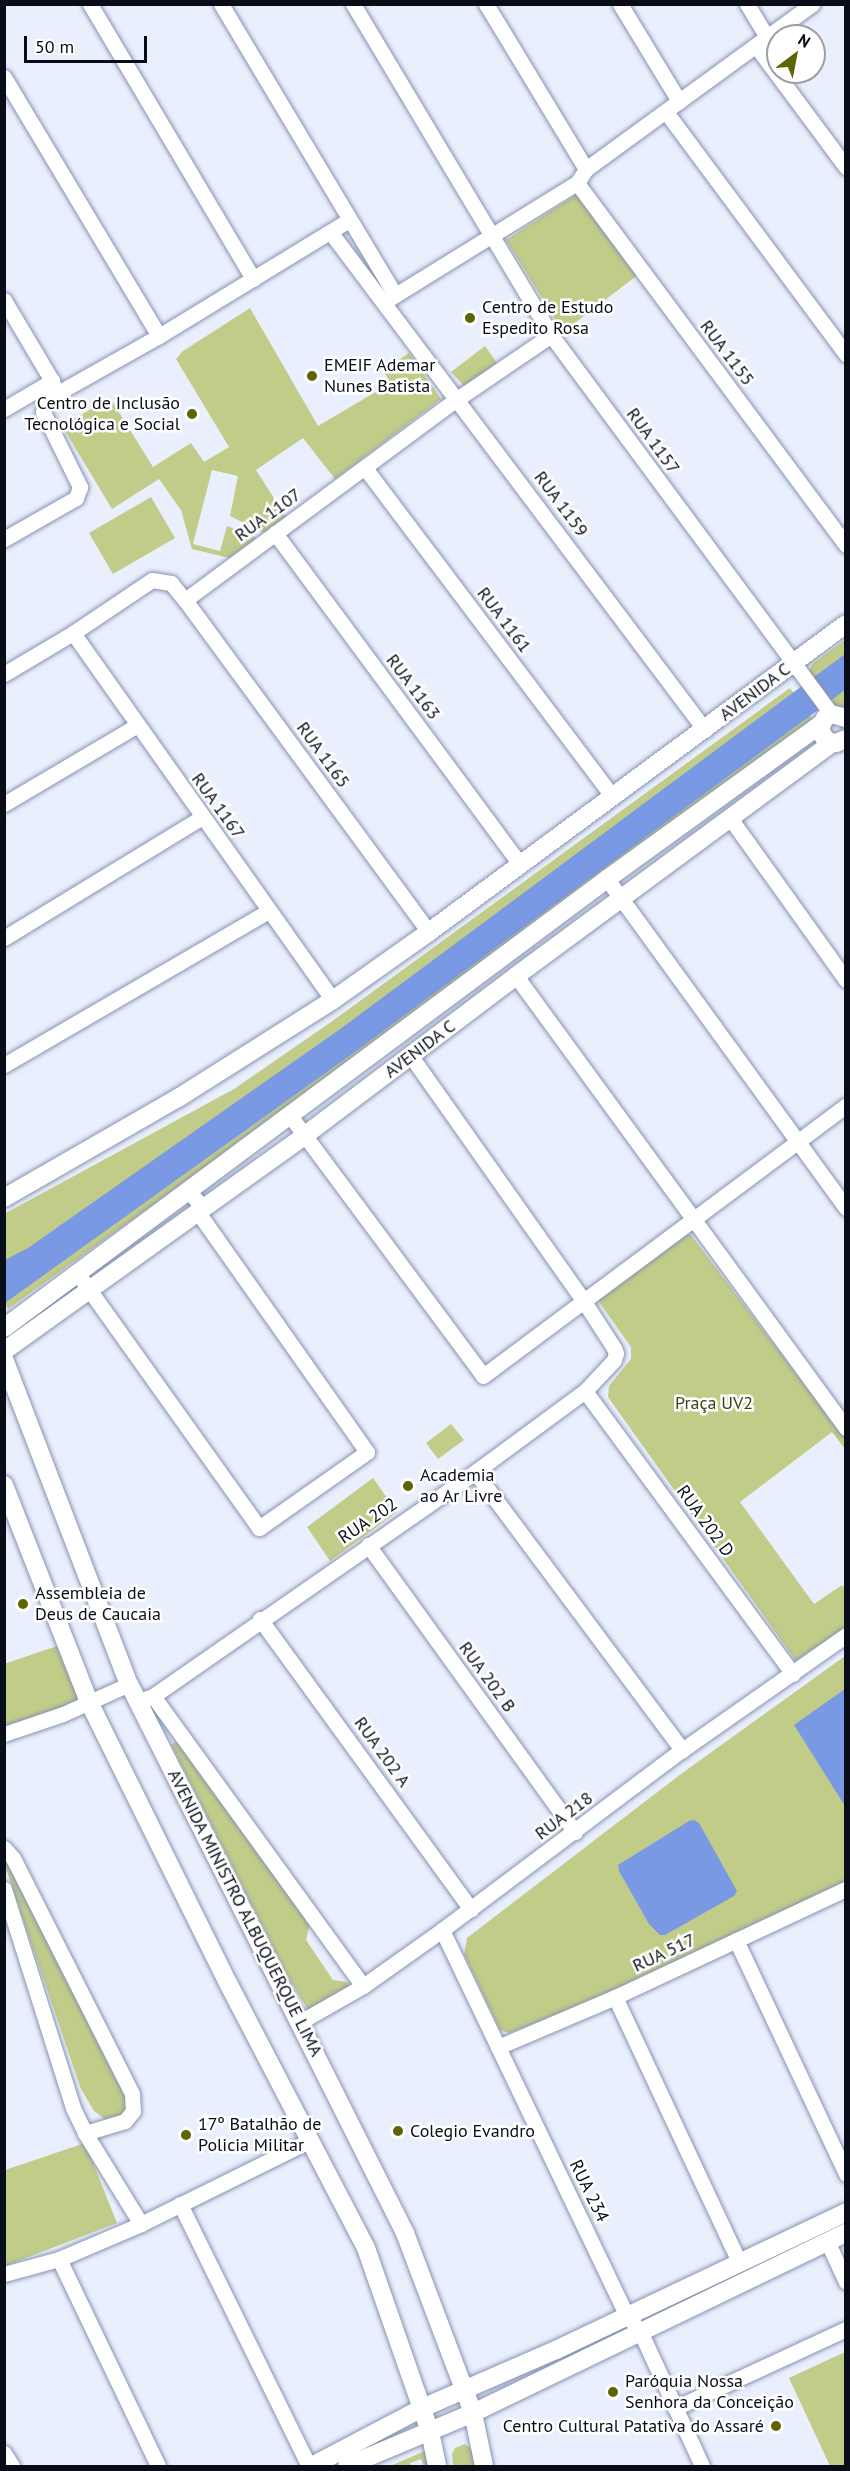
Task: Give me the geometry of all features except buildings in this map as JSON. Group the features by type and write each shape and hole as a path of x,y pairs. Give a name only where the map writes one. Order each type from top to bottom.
{"street":[{"path":"90,4 253,279"},
{"path":"221,4 349,220 389,298 577,183 586,169 812,4"},
{"name":"RUA 1157","path":"353,4 551,335 797,670 834,714"},
{"path":"486,4 586,169"},
{"path":"620,4 679,101"},
{"path":"747,4 761,42 846,166"},
{"path":"4,77 159,336"},
{"path":"666,112 846,354"},
{"name":"RUA 1155","path":"577,183 846,545"},
{"path":"4,409 159,336 349,220"},
{"name":"RUA 1159","path":"331,233 389,298 458,399 705,730"},
{"path":"4,300 54,387"},
{"name":"RUA 1107","path":"186,600 458,399 551,335"},
{"path":"4,539 76,498 80,492 79,483 43,412 54,387"},
{"name":"RUA 1161","path":"365,468 612,796"},
{"name":"RUA 1163","path":"275,533 520,864"},
{"path":"4,674 72,633 152,580 171,583 186,600"},
{"name":"RUA 1165","path":"186,600 429,932"},
{"name":"AVENIDA C","path":"4,1198 178,1098 333,1000 612,796 705,730 797,670 846,624"},
{"name":"RUA 1167","path":"72,633 333,1000"},
{"path":"834,714 823,736 840,745"},
{"name":"AVENIDA C","path":"4,1328 291,1117 607,879 834,714"},
{"path":"4,804 136,726"},
{"name":"AVENIDA C","path":"4,1351 304,1136 730,818 840,745"},
{"path":"4,938 202,816"},
{"path":"730,818 846,980"},
{"path":"607,879 795,1140 843,1199"},
{"path":"4,1065 269,911"},
{"path":"516,976 846,1428"},
{"path":"410,1056 583,1300"},
{"path":"291,1117 483,1376 695,1219 795,1140 846,1105"},
{"path":"78,1274 259,1528 367,1452 197,1211 200,1203 189,1192"},
{"name":"RUA 202","path":"145,1698 475,1472 585,1391 614,1360 616,1353 583,1300"},
{"name":"AVENIDA MINISTRO ALBUQUERQUE LIMA","path":"4,1359 129,1684 145,1698 300,2022 405,2233 473,2413 484,2466"},
{"name":"RUA 202 D","path":"585,1391 793,1674"},
{"path":"475,1472 682,1750"},
{"path":"4,1485 89,1702 309,2141 366,2248 420,2409 430,2432 436,2466"},
{"name":"RUA 202 B","path":"368,1545 575,1832"},
{"name":"RUA 202 A","path":"260,1619 471,1908"},
{"name":"RUA 218","path":"300,2022 363,1986 575,1832 682,1750 846,1635"},
{"path":"4,1734 89,1702 129,1684"},
{"path":"145,1698 363,1986"},
{"path":"4,1848 13,1858 132,2094 133,2111 126,2121 85,2133"},
{"path":"4,1889 73,2108 85,2133 141,2224"},
{"name":"RUA 517","path":"498,2047 615,1997 846,1889"},
{"name":"RUA 234","path":"442,1930 626,2314 640,2331 702,2466"},
{"path":"736,1940 846,2174"},
{"path":"615,1997 739,2262"},
{"path":"4,2274 59,2259 141,2224 309,2141"},
{"path":"180,2204 311,2466 420,2409 556,2350 626,2314 739,2262 827,2241 846,2233"},
{"path":"351,2466 473,2413 640,2331 795,2247 846,2212"},
{"path":"827,2241 846,2282"},
{"path":"59,2259 158,2466"},
{"path":"675,2408 846,2329"},
{"path":"556,2350 565,2368"},
{"path":"4,2453 12,2466"}],"green space":[{"path":"580,192 639,274 563,332 506,240"},
{"path":"250,308 318,426 391,383 383,371 409,353 441,399 335,479 303,438 256,470 286,517 264,533 230,516 238,476 212,470 193,544 220,551 227,526 257,538 229,558 192,549 181,510 159,479 112,509 62,426 110,398 153,467 191,443 204,462 229,447 176,359 183,351"},
{"path":"485,346 497,363 465,387 451,372"},
{"path":"151,497 175,538 113,574 89,533"},
{"path":"845,640 845,706 839,708 808,675 812,664"},
{"path":"790,688 813,719 258,1129 8,1309 4,1302 4,1214 234,1089 331,1022"},
{"name":"Praça UV2","path":"685,1234 691,1235 845,1438 845,1449 832,1432 740,1502 814,1604 842,1585 845,1589 845,1632 796,1661 608,1397 609,1386 631,1359 631,1347 599,1302 600,1295"},
{"path":"451,1424 464,1440 438,1459 426,1443"},
{"path":"373,1478 397,1512 330,1561 307,1527"},
{"path":"57,1646 79,1699 68,1712 5,1731 4,1664"},
{"path":"845,1656 845,1885 640,1983 509,2033 500,2030 464,1954 467,1938 681,1774"},
{"path":"178,1742 310,1924 306,1940 333,1980 347,1982 350,1989 309,2012 286,1973 171,1744"},
{"path":"4,1850 132,2094 128,2117 107,2121 94,2111 81,2089 5,1866"},
{"path":"85,2143 117,2223 5,2266 5,2170"},
{"path":"845,2352 845,2466 830,2466 789,2378"},
{"path":"465,2444 474,2451 477,2466 453,2466 452,2454 455,2448"},
{"path":"425,2451 428,2466 424,2466 421,2459 410,2463 411,2466 390,2466"}],"water":[{"path":"845,654 845,690 356,1051 5,1303 5,1260 28,1248 343,1027"},
{"path":"845,1689 845,1806 794,1725"},
{"path":"694,1820 699,1823 737,1891 734,1896 665,1935 660,1935 649,1924 619,1871 618,1865"}],"place":[{"name":"Centro de Estudo Espedito Rosa","path":"470,318"},
{"name":"EMEIF Ademar Nunes Batista","path":"312,376"},
{"name":"Centro de Inclusão Tecnológica e Social","path":"192,414"},
{"name":"Academia ao Ar Livre","path":"408,1486"},
{"name":"Assembleia de Deus de Caucaia","path":"23,1604"},
{"name":"Colegio Evandro","path":"398,2131"},
{"name":"17º Batalhão de Policia Militar","path":"186,2135"},
{"name":"Paróquia Nossa Senhora da Conceição","path":"613,2392"},
{"name":"Centro Cultural Patativa do Assaré","path":"776,2426"}]}
